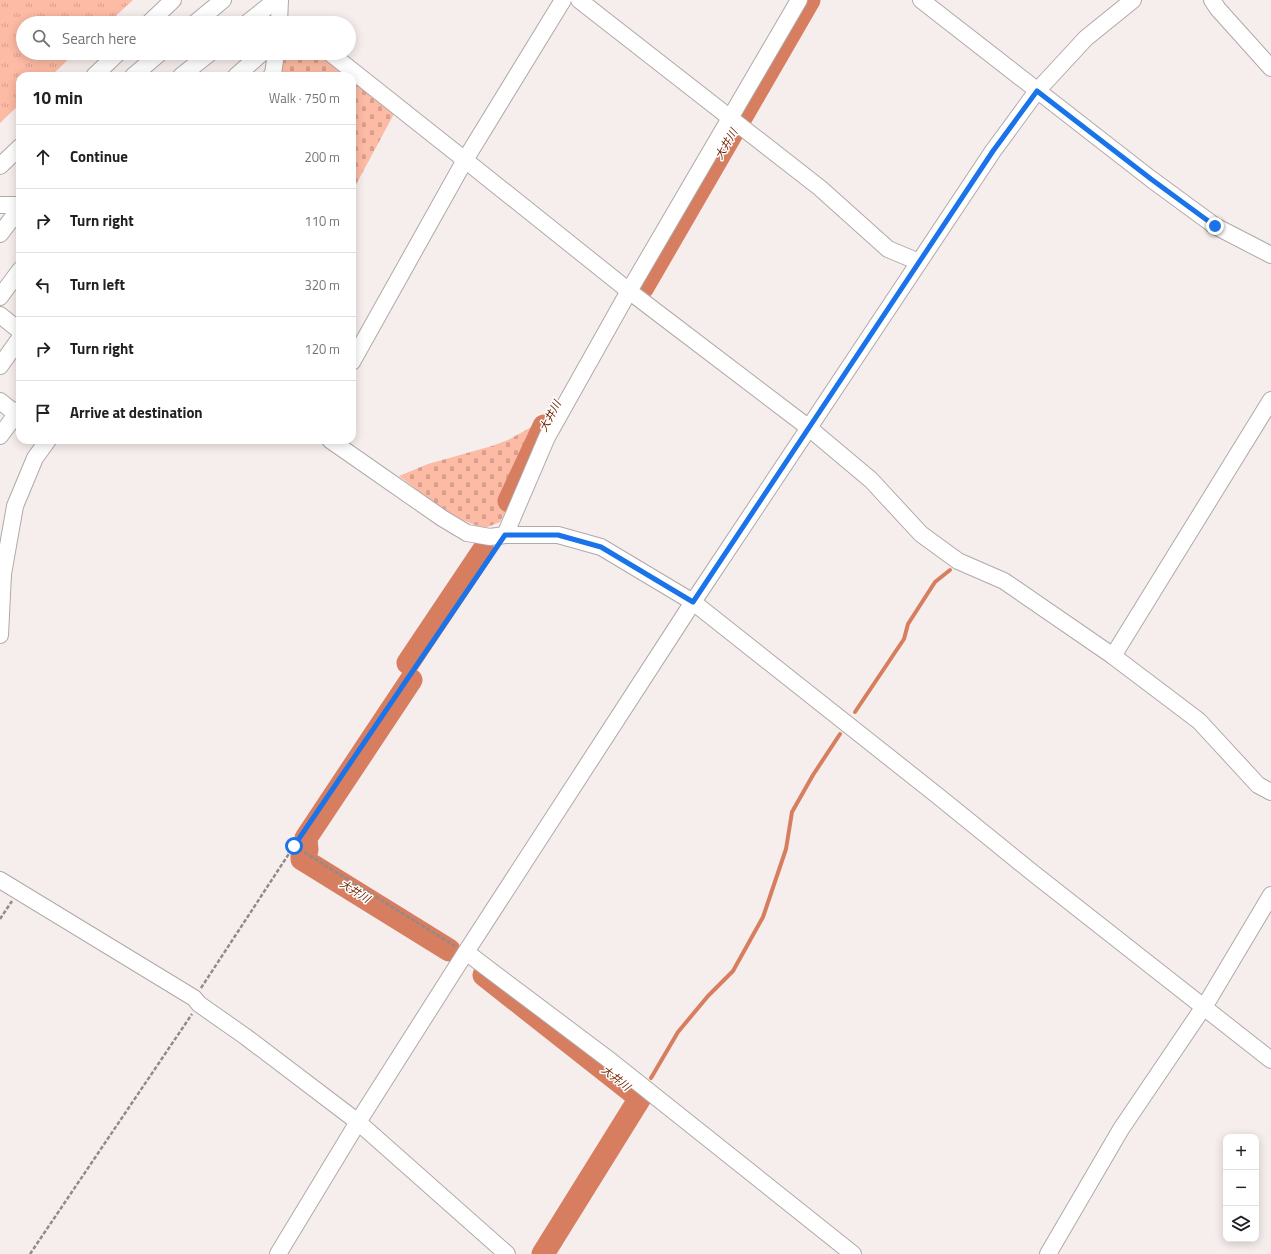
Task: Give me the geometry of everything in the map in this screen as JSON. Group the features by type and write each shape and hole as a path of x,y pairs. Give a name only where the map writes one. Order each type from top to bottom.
{"street":[{"path":"156,16 173,0"},
{"path":"203,16 222,0"},
{"path":"256,16 276,0"},
{"path":"279,16 280,0"},
{"path":"356,355 465,160 563,0"},
{"path":"579,0 731,117 820,188 888,249 918,262"},
{"path":"505,535 547,437 799,0"},
{"path":"921,0 1151,179 1215,226 1271,255"},
{"path":"278,1254 358,1122 466,952 693,602 993,151 1037,91 1086,38 1132,0"},
{"path":"1212,0 1218,9 1271,68"},
{"path":"98,72 111,60"},
{"path":"138,72 152,60"},
{"path":"186,72 201,60"},
{"path":"241,72 254,60"},
{"path":"273,72 275,60"},
{"path":"339,60 354,72"},
{"path":"356,74 630,291 809,428 872,480 921,534 958,561 1004,582 1113,656 1199,721 1258,785 1271,792"},
{"path":"0,166 16,151"},
{"path":"0,205 16,205"},
{"path":"0,234 16,213"},
{"path":"0,297 16,275"},
{"path":"0,315 16,328"},
{"path":"0,366 16,344"},
{"path":"1113,656 1271,400"},
{"path":"0,401 16,410"},
{"path":"0,436 16,414"},
{"path":"0,635 1,573 15,506 35,458 45,444"},
{"path":"336,444 442,518 467,533 490,538 505,535 558,535 601,547 693,602 1271,1060"},
{"path":"0,880 197,1001 246,1037 358,1122 507,1254"},
{"path":"1048,1254 1121,1128 1204,1008 1271,895"},
{"path":"466,952 612,1062 853,1254"}],"path":[{"path":"30,1254 197,1001 294,846 505,535"},
{"path":"294,846 466,952"},
{"path":"0,920 18,892"}],"green space":[{"path":"0,0 133,0 116,16 16,16 16,60 68,60 55,72 16,72 16,108 0,123"},
{"path":"279,60 326,60 339,72 277,72"},
{"path":"356,85 395,112 356,185"},
{"path":"535,425 540,429 513,488 509,493 508,506 500,522 485,528 450,513 399,476 428,464 508,440"}],"waterway":[{"name":"大井川","path":"643,287 809,0"},
{"name":"大井川","path":"509,501 544,426"},
{"name":"大井川","path":"408,663 483,551"},
{"path":"855,712 904,639 908,624 935,582 950,570"},
{"name":"大井川","path":"307,850 306,838 411,680"},
{"path":"651,1078 678,1032 708,996 733,971 763,917 786,849 792,812 813,775 840,734"},
{"name":"大井川","path":"302,857 302,859 449,950"},
{"name":"大井川","path":"484,975 640,1098 543,1254"}],"route":[{"path":"294,846 505,535 558,535 601,547 693,602 918,262 993,151 1037,91 1151,179 1215,226"}]}
